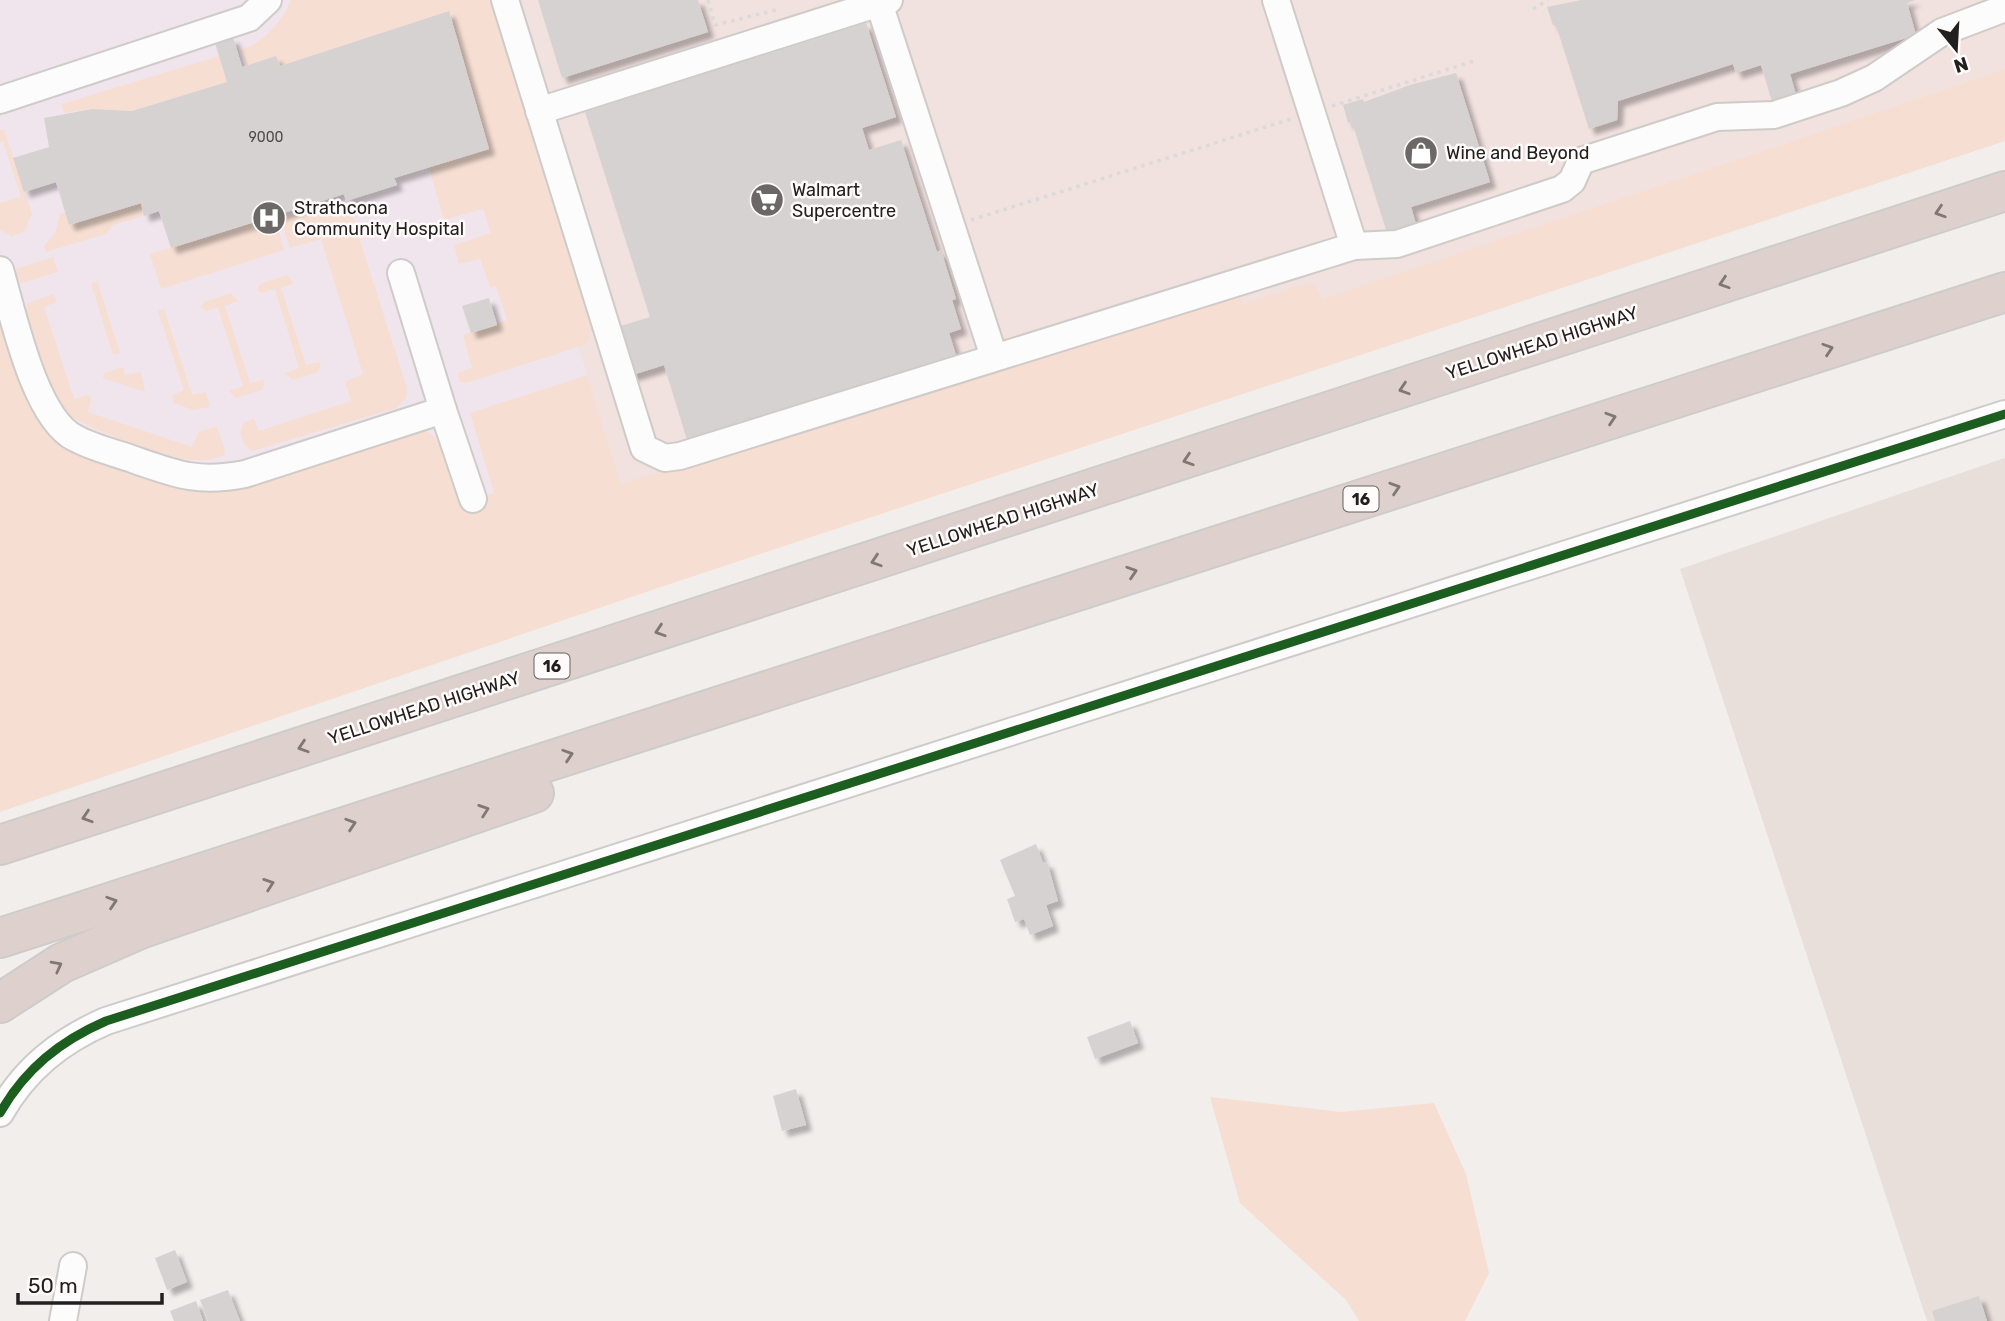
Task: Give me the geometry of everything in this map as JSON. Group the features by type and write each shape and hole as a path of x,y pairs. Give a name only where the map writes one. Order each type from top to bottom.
{"highway":[{"name":"YELLOWHEAD HIGHWAY","path":"0,845 2005,191"},
{"name":"16","path":"0,938 2005,292"},
{"path":"0,1003 62,963 140,929 917,660 1082,589"}],"street":[{"path":"0,100 249,18 268,0"},
{"path":"505,0 644,448 665,458 680,456 1354,246 1397,244 1562,189 1572,181 1581,161 1717,117 1774,115 1841,93 1874,78 1942,32 2005,8"},
{"path":"1276,0 1354,246"},
{"path":"539,111 882,1 994,357"},
{"path":"0,270 38,393 51,417 73,438 178,475 213,480 244,474 443,410"},
{"path":"401,273 473,499"},
{"path":"0,1113 15,1088 46,1054 74,1035 106,1021 2005,414"},
{"path":"63,1321 73,1266"}],"path":[{"path":"708,0 715,26 786,9"},
{"path":"1523,14 1548,0"},
{"path":"971,220 1490,56"}],"shaded area":[{"name":"Strathcona Community Hospital","path":"0,0 469,0 625,497 469,538 438,438 416,429 210,488 59,441 30,410 0,322"},
{"path":"291,0 490,0 591,324 589,340 584,345 467,383 460,382 457,373 472,368 463,335 507,320 496,286 490,287 480,259 459,264 454,245 491,233 483,209 444,220 429,167 489,148 449,11 280,66 276,56 246,66 240,50 271,31"},
{"path":"469,0 2005,0 2005,69 1305,305 625,497"},
{"path":"219,56 227,82 132,111 92,109 64,113 62,104"},
{"path":"2005,69 2005,141 661,587 0,812 0,322 26,401 54,437 176,485 423,430 432,434 445,450 462,504 494,493 470,413 587,375 621,484 1240,294 1243,304 1313,282 1322,299"},
{"path":"4,129 32,214 24,232 12,236 0,230 0,203 21,197 3,141 0,142 0,130"},
{"path":"141,203 144,216 113,225 106,234 46,252 44,246 55,233 60,214 65,212 70,225"},
{"path":"331,203 334,214 350,209 407,388 406,398 396,408 252,451 242,438 241,429 245,422 254,419 259,431 351,401 345,382 363,374 321,239 290,248 280,219"},
{"path":"271,217 276,221 284,250 161,289 150,254"},
{"path":"53,257 58,272 22,283 15,280 12,270"},
{"path":"287,275 294,284 281,288 306,365 319,362 321,365 318,372 293,380 285,373 299,368 275,289 261,293 257,290 260,284"},
{"path":"97,281 120,353 113,355 91,283"},
{"path":"231,293 238,301 225,306 250,383 263,380 265,383 262,390 236,398 229,391 243,386 218,308 205,311 201,307 204,302"},
{"path":"54,294 57,302 44,307 74,399 88,395 91,399 88,412 192,447 199,432 217,426 225,450 224,455 196,460 165,454 106,434 66,412 57,402 45,378 25,312 28,303"},
{"path":"164,309 192,395 206,392 210,407 193,410 173,403 173,395 184,390 158,311"},
{"path":"123,367 125,375 141,372 145,392 103,378 104,373"},
{"path":"2005,458 2005,1321 1927,1321 1680,569"},
{"path":"1210,1097 1341,1112 1434,1103 1466,1174 1489,1273 1465,1321 1359,1321 1346,1300 1240,1203"}],"building":[{"path":"538,0 698,0 708,32 562,78"},
{"path":"1581,0 1915,0 1907,3 1916,35 1790,74 1797,98 1773,105 1761,65 1736,73 1733,64 1618,101 1617,120 1589,129 1556,25 1553,25 1547,7"},
{"name":"Strathcona Community Hospital","path":"449,11 489,149 394,178 397,185 346,201 344,194 171,248 159,211 144,216 141,203 69,225 56,182 24,192 13,158 49,147 44,118 92,109 132,111 227,82 215,43 233,37 242,67 276,56 280,66"},
{"name":"Walmart Supercentre","path":"866,23 896,117 862,128 869,150 901,140 937,252 941,250 956,299 952,300 961,329 949,333 957,358 688,443 664,365 626,377 611,329 650,317 585,112"},
{"name":"Wine and Beyond","path":"1456,73 1490,182 1411,207 1416,224 1387,233 1352,122 1348,123 1343,105 1363,99 1364,102 1410,85"},
{"path":"489,298 497,325 471,333 462,306"},
{"path":"1036,844 1043,863 1047,862 1058,901 1046,905 1053,926 1030,935 1024,919 1015,922 1007,899 1015,896 1000,860"},
{"path":"1130,1021 1138,1043 1095,1059 1087,1037"},
{"path":"796,1089 806,1125 782,1131 773,1096"},
{"path":"175,1250 187,1282 167,1290 155,1258"},
{"path":"228,1290 240,1321 208,1321 200,1300"},
{"path":"1979,1296 1987,1321 1935,1321 1932,1311"},
{"path":"196,1301 203,1321 174,1321 170,1311"}],"cycle path":[{"path":"0,1113 21,1083 45,1058 59,1047 106,1021 2005,414"}],"place":[{"name":"Wine and Beyond","path":"1421,153"},
{"name":"Walmart Supercentre","path":"767,200"},
{"name":"Strathcona Community Hospital","path":"269,218"}]}
